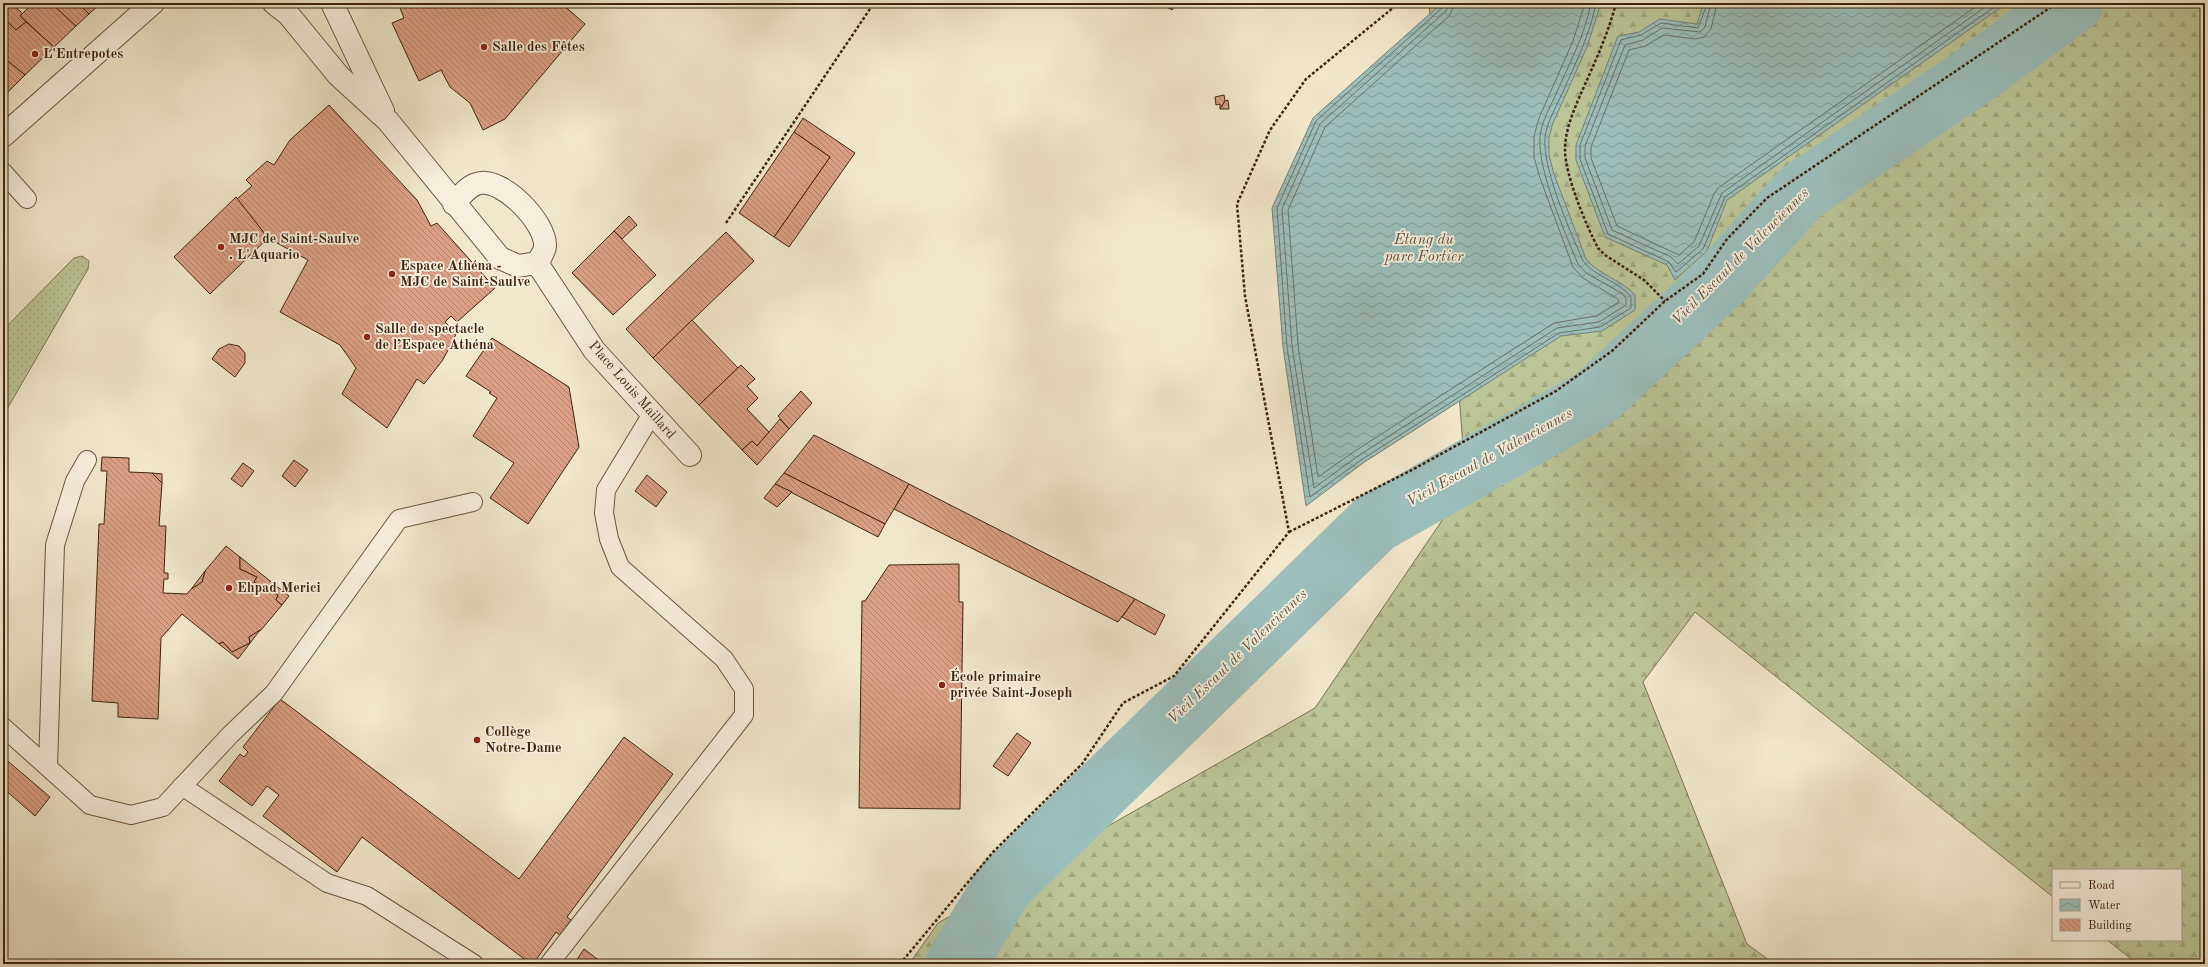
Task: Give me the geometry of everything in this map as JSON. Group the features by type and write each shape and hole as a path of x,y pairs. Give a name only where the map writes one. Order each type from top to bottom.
{"street":[{"path":"3,136 153,3"},
{"path":"332,3 388,121"},
{"path":"282,7 338,75 388,121 454,204 500,258 518,266 537,262 545,247 542,229 513,196 491,183 480,183 470,187 454,204"},
{"name":"Place Louis Maillard","path":"537,262 594,350 690,455"}],"lane":[{"path":"3,172 27,199"},
{"path":"548,964 744,715 744,689 724,659 620,567 608,539 604,513 606,490 652,414"},
{"path":"48,767 55,545 75,481 87,460"},
{"path":"3,727 90,805 131,815 163,807 230,735 274,693 399,519 473,502"},
{"path":"182,786 327,883 367,896 474,964"}],"path":[{"path":"726,223 874,3"},
{"path":"1289,532 1245,296 1237,204 1270,130 1306,79 1399,3"},
{"path":"1616,3 1608,31 1571,117 1565,142 1566,160 1571,181 1598,248 1605,255 1644,280 1665,302"},
{"path":"900,964 993,852 1082,764 1123,703 1174,676 1289,532 1410,471 1556,391 1612,351 1665,302 1703,274 1727,239 1767,198 2057,3"}],"green space":[{"path":"1429,3 2205,3 2205,964 2138,964 2108,941 2182,941 2182,869 2052,869 2052,896 1695,612 1643,682 1747,944 1774,964 909,964 938,923 1315,708 1466,485"},
{"path":"82,256 89,261 88,269 3,416 3,330 74,258"}],"water":[{"name":"Étang du parc Fortier","path":"1442,3 1601,3 1587,47 1553,123 1549,137 1549,155 1554,174 1586,259 1591,265 1624,285 1635,295 1635,310 1602,331 1561,336 1363,463 1306,506 1283,347 1272,208 1313,118"},
{"path":"1686,3 2007,3 1727,200 1707,251 1675,280 1667,265 1605,237 1576,160 1576,145 1618,36 1639,32 1660,19 1697,24 1703,5"}],"building":[{"path":"4,3 11,3 23,14 20,16 26,22 16,30 3,18"},
{"path":"33,3 52,3 76,26 54,47 20,16"},
{"path":"55,3 78,3 89,14 76,26 53,5"},
{"path":"78,3 101,3 89,14"},
{"name":"Salle des Fêtes","path":"398,3 561,3 585,24 505,119 483,130 470,103 450,87 441,70 419,81 392,23 404,18"},
{"path":"1161,3 1177,3 1172,10"},
{"path":"3,18 16,30 26,22 54,47 25,75 3,57"},
{"path":"3,57 25,75 3,97"},
{"path":"1224,95 1225,101 1220,109 1220,104 1216,105 1215,97"},
{"path":"1228,100 1229,109 1220,109 1225,101"},
{"name":"Espace Athéna - MJC de Saint-Saulve","path":"329,105 417,200 431,226 437,223 495,288 457,322 451,316 445,322 456,334 451,345 442,361 424,384 417,379 387,428 342,394 356,368 340,345 280,312 308,260 268,238 237,199 252,186 246,180 267,161 274,165 290,140"},
{"path":"803,118 855,153 789,247 774,237 830,157 794,132"},
{"path":"794,132 830,157 774,237 739,213"},
{"name":"MJC de Saint-Saulve . L'Aquario","path":"236,197 268,238 210,294 174,257"},
{"path":"629,216 637,225 622,239 614,231"},
{"path":"614,231 656,275 613,315 572,273"},
{"path":"726,232 754,261 653,358 626,329"},
{"path":"692,320 738,368 699,405 653,358"},
{"path":"492,338 569,387 579,447 528,524 490,498 514,463 473,436 497,398 489,393 491,392 466,376"},
{"path":"229,344 239,346 245,353 245,363 235,377 212,359 219,349"},
{"path":"741,365 755,379 747,386 758,398 747,409 769,432 757,446 752,441 742,450 699,405"},
{"path":"801,391 812,403 789,429 778,416"},
{"path":"780,419 789,429 757,465 742,450 752,441 757,446"},
{"path":"814,435 909,484 885,524 784,473"},
{"name":"Ehpad Merici","path":"102,457 129,458 129,472 152,473 162,483 159,526 166,526 164,573 168,573 168,579 164,579 163,593 187,594 192,588 202,582 205,571 226,546 240,557 240,569 257,577 254,582 278,595 276,600 282,605 261,630 249,637 250,643 232,652 223,642 219,644 182,614 161,638 158,719 118,717 118,703 92,701 99,524 104,524 107,471 101,471"},
{"path":"294,460 308,470 295,487 282,476"},
{"path":"243,463 254,471 242,487 231,479"},
{"path":"152,473 162,474 162,483"},
{"path":"784,473 885,524 878,537 775,484"},
{"path":"647,475 667,492 656,507 635,491"},
{"path":"775,484 792,492 777,507 764,498"},
{"path":"909,484 1135,599 1118,622 894,509"},
{"path":"240,557 289,596 282,605 276,600 278,595 254,582 257,577 240,569"},
{"path":"959,564 959,602 963,602 960,809 859,808 862,601 865,601 889,565"},
{"path":"205,571 202,582 192,588"},
{"path":"1135,599 1165,615 1155,635 1122,617"},
{"path":"260,630 238,659 219,644 223,642 232,652 250,643 249,637"},
{"path":"280,699 519,879 624,737 673,774 567,917 571,920 560,935 556,932 533,964 531,964 362,837 337,872 263,816 279,795 267,786 252,806 219,781 240,754 244,757 248,752 243,747"},
{"path":"1017,733 1031,743 1008,776 993,766"},
{"path":"3,757 50,797 35,816 3,788"},
{"path":"584,949 604,964 574,964"}],"waterway":[{"name":"Vieil Escaut de Valenciennes","path":"956,964 1003,886 1375,523 1594,399 1721,281 1800,193 1972,77 2073,3"}],"place":[{"name":"Salle des Fêtes","path":"484,47"},
{"name":"L'Entrepotes","path":"35,54"},
{"name":"MJC de Saint-Saulve . L'Aquario","path":"221,247"},
{"name":"Espace Athéna - MJC de Saint-Saulve","path":"392,274"},
{"name":"Salle de spectacle de l’Espace Athéna","path":"367,337"},
{"name":"Ehpad Merici","path":"229,588"},
{"name":"École primaire privée Saint-Joseph","path":"942,685"},
{"name":"Collège Notre-Dame","path":"477,740"}]}
